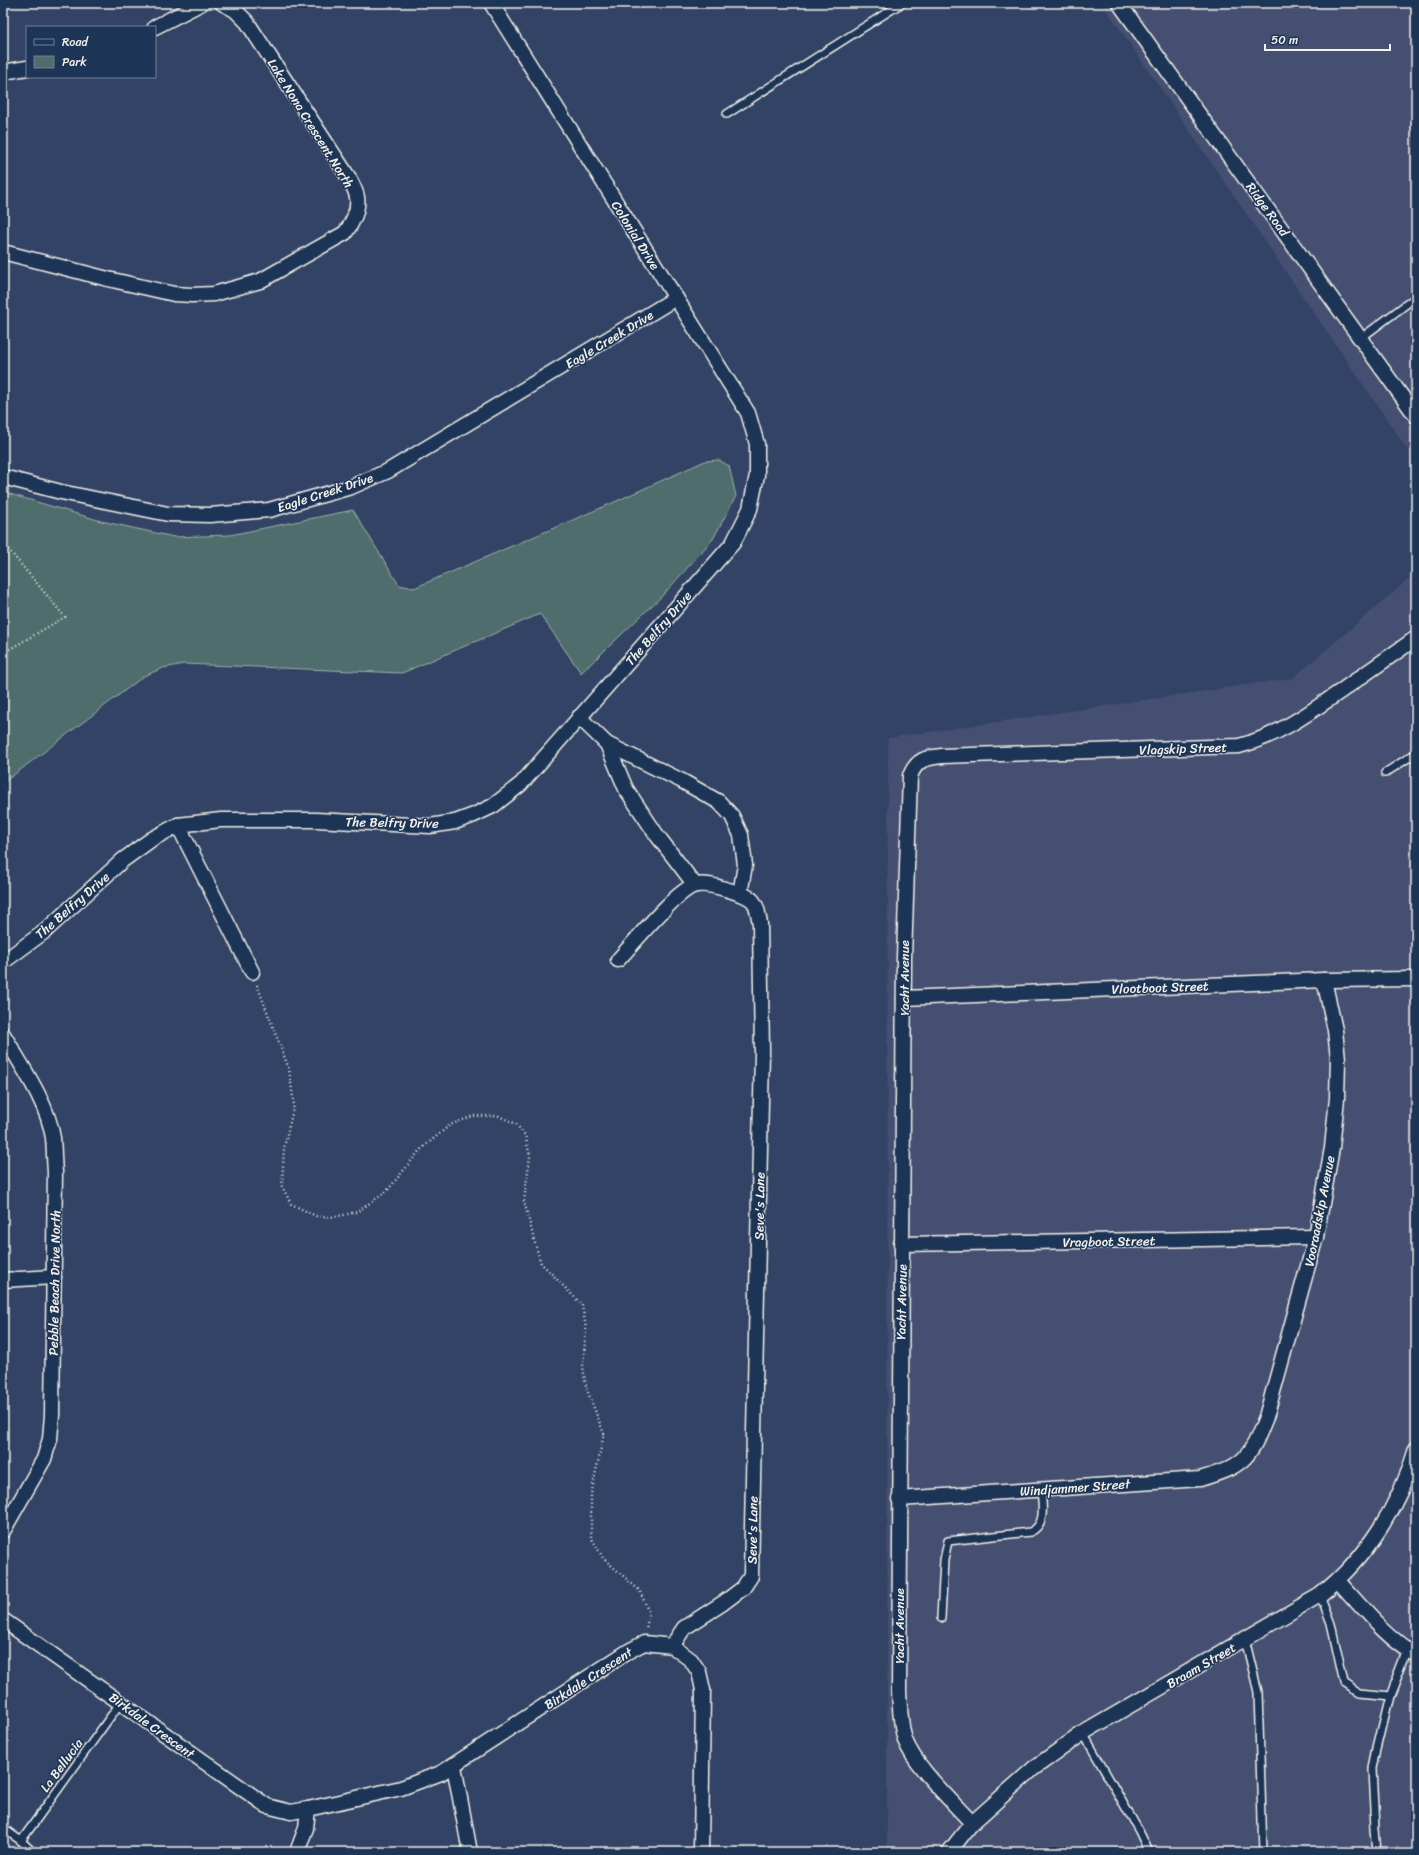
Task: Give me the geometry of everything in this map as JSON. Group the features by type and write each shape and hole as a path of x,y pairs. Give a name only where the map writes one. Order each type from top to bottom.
{"street":[{"path":"156,26 202,3"},
{"name":"Lake Nona Crescent North","path":"3,252 174,294 214,294 260,281 345,234 351,225 355,214 357,197 349,178 247,22 235,10 222,3"},
{"name":"Colonial Drive","path":"491,3 748,413 757,444 757,475"},
{"name":"Ridge Road","path":"1119,3 1416,416"},
{"path":"3,72 26,68"},
{"name":"Eagle Creek Drive","path":"3,477 61,492 168,514 210,515 269,510 351,487 388,471 676,298"},
{"name":"The Belfry Drive","path":"3,962 44,932 123,860 152,839 178,825 221,820 316,820 430,826 455,822 493,806 521,784 732,543 750,509 757,475"},
{"name":"Vlagskip Street","path":"920,760 930,757 957,754 1239,746 1258,741 1276,733 1314,710 1416,638"},
{"path":"579,717 607,744 700,791 719,802 732,816 741,835 746,865 740,894"},
{"path":"607,744 626,789 656,834 695,885 678,895 618,960"},
{"name":"Yacht Avenue","path":"920,760 913,766 910,776 904,958 899,1499 899,1691 905,1740 914,1758 972,1823"},
{"path":"178,825 252,972"},
{"name":"Seve's Lane","path":"672,1646 684,1628 743,1588 751,1576 762,1052 760,924 757,906 750,896 710,885 695,885"},
{"name":"Vlootboot Street","path":"904,998 1324,980 1416,979"},
{"name":"Vooraadskip Avenue","path":"1247,1457 1257,1441 1266,1417 1316,1237 1332,1148 1338,1066 1336,1030 1324,980"},
{"name":"Pebble Beach Drive North","path":"3,1034 31,1083 45,1113 53,1137 55,1172 52,1415 50,1439 44,1459 3,1531"},
{"name":"Vragboot Street","path":"902,1244 1316,1237"},
{"path":"3,1280 54,1276"},
{"name":"Braam Street","path":"949,1852 972,1823 1034,1768 1083,1733 1320,1595 1338,1581 1382,1526 1396,1501 1416,1449"},
{"name":"Windjammer Street","path":"899,1499 1200,1479 1232,1468 1247,1457"},
{"path":"1338,1581 1382,1629 1412,1653"},
{"name":"Birkdale Crescent","path":"3,1620 267,1806 291,1812 402,1788 441,1773 454,1766 627,1652 644,1643 672,1646"},
{"path":"672,1646 691,1660 699,1672 703,1690 701,1852"},
{"path":"454,1766 470,1852"},
{"path":"297,1852 306,1828 308,1809"}],"lane":[{"path":"727,114 902,3"},
{"path":"1361,338 1416,297"},
{"path":"1385,773 1416,753"},
{"path":"941,1618 944,1560 948,1541 1030,1532 1036,1530 1040,1524 1042,1514 1041,1489"},
{"path":"1320,1595 1331,1624 1344,1683 1359,1693 1390,1696"},
{"path":"1245,1639 1258,1692 1263,1852"},
{"path":"1378,1852 1373,1766 1390,1696 1412,1653"},
{"name":"La Bellucia","path":"21,1841 121,1702"},
{"path":"1083,1733 1139,1831 1149,1852"},
{"path":"3,1828 33,1852"}],"path":[{"path":"3,543 65,617 3,653"},
{"path":"252,972 289,1069 294,1105 284,1148 282,1186 290,1204 316,1216 334,1217 357,1212 387,1191 420,1150 450,1125 473,1116 499,1116 516,1124 525,1135 530,1156 524,1201 536,1247 541,1263 582,1305 586,1328 583,1368 585,1380 604,1434 591,1494 591,1537 603,1558 640,1591 649,1613 644,1643"}],"shaded area":[{"path":"1102,3 1416,3 1416,462"},
{"path":"1416,573 1416,1852 887,1852 888,738 1293,678"}],"green space":[{"path":"719,460 729,466 736,496 713,539 663,595 581,673 540,614 402,673 184,664 163,668 144,676 3,783 3,492 101,521 174,537 230,535 353,510 399,585 414,588 610,504 705,461"}]}
